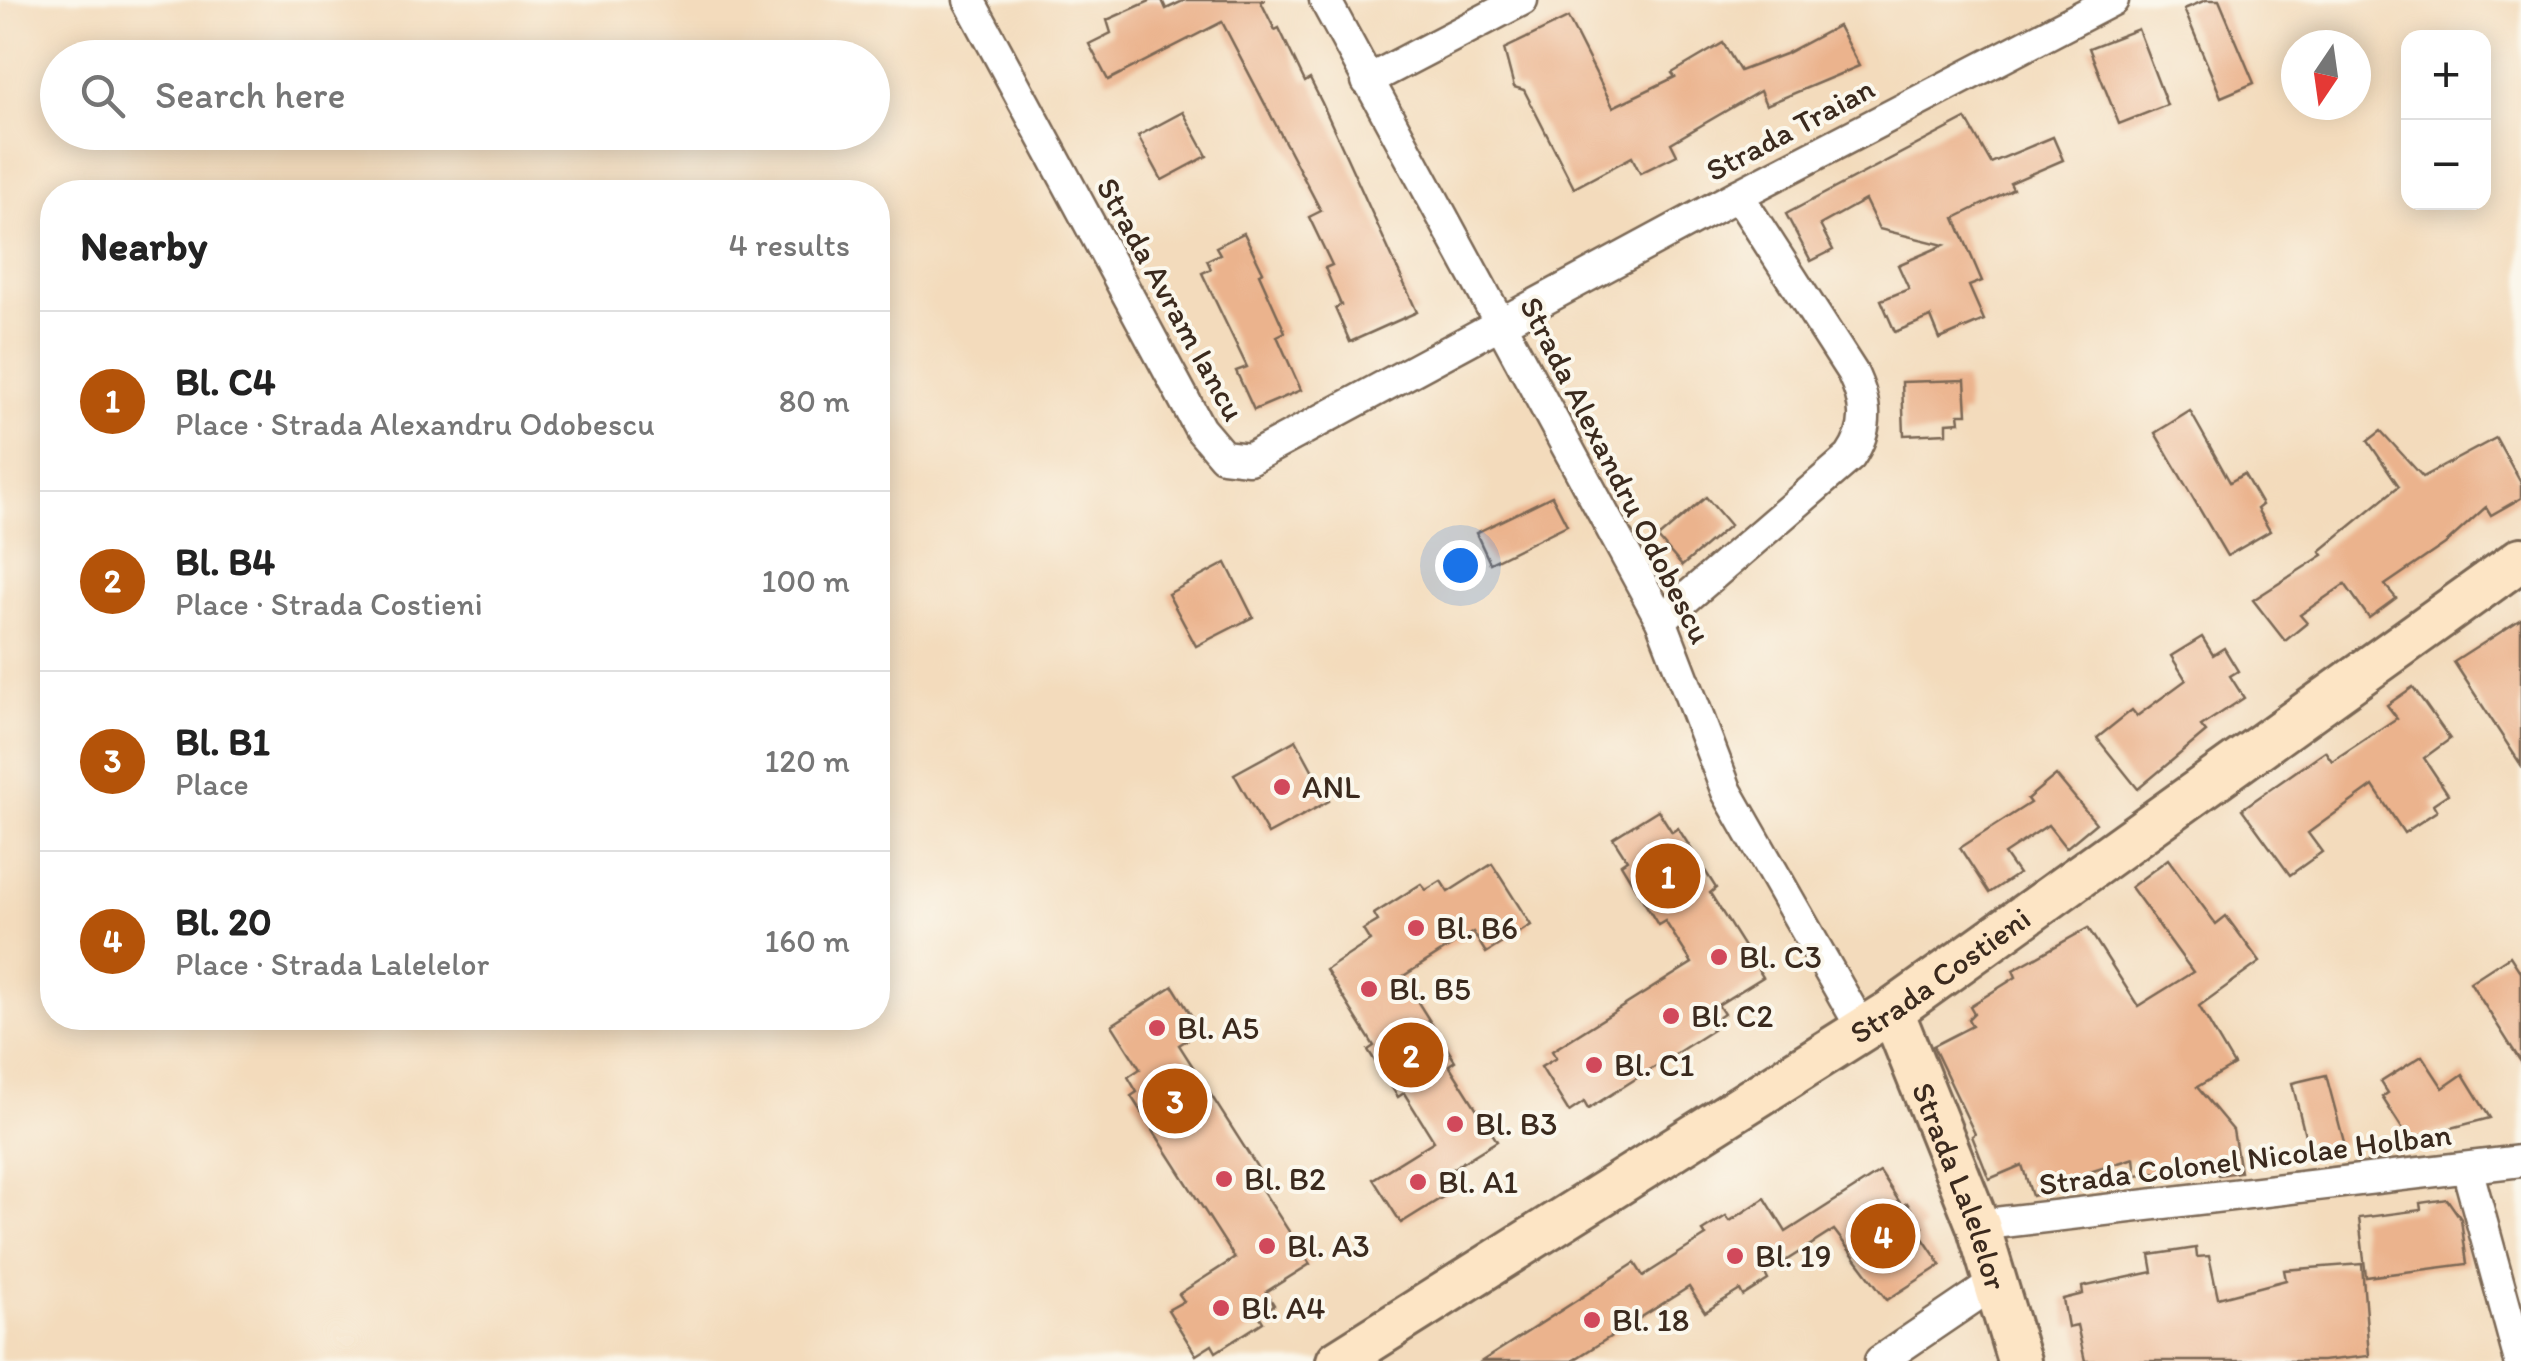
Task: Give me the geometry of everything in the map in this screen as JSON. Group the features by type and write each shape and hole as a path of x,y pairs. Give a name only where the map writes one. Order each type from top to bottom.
{"street":[{"name":"Strada Avram Iancu","path":"969,0 1212,450 1223,456 1250,459 1502,322"},
{"name":"Strada Alexandru Odobescu","path":"1325,0 1661,620 1727,792 1877,1021"},
{"path":"1367,81 1522,0"},
{"name":"Strada Traian","path":"1502,322 2113,0"},
{"path":"1661,620 1850,457 1866,422 1864,403 1852,372 1738,195"},
{"name":"Strada Costieni","path":"1338,1361 1877,1021 2521,559"},
{"name":"Strada Lalelelor","path":"1877,1021 1978,1226 2019,1361"},
{"name":"Strada Colonel Nicolae Holban","path":"1978,1226 2521,1162"},
{"path":"2467,1168 2520,1361"},
{"path":"1880,1361 1996,1282"}],"building":[{"path":"1152,0 1162,0 1166,9 1185,0 1265,0 1261,2 1275,30 1279,28 1305,82 1310,79 1322,103 1417,312 1350,342 1335,308 1341,305 1325,268 1332,265 1309,217 1321,211 1222,22 1108,80 1089,44 1111,33 1107,20"},
{"path":"2206,0 2219,0 2254,83 2221,97 2184,9"},
{"path":"1568,18 1613,107 1675,77 1672,73 1723,43 1740,71 1785,54 1838,26 1859,66 1766,105 1760,91 1671,143 1677,155 1640,173 1632,157 1574,188 1524,90 1514,87 1504,49"},
{"path":"2138,29 2167,105 2119,124 2089,48"},
{"path":"1183,112 1207,156 1162,180 1138,136"},
{"path":"1966,119 1991,163 2053,137 2063,160 2010,183 2013,189 1955,218 1982,281 1969,286 1984,320 1940,339 1931,317 1895,332 1881,300 1909,289 1898,265 1944,245 1879,229 1865,200 1820,225 1833,250 1811,261 1786,214"},
{"path":"1244,233 1285,332 1277,336 1301,390 1254,410 1236,371 1247,367 1202,273 1211,269 1207,260 1220,254 1216,247"},
{"path":"1965,380 1967,414 1959,414 1960,422 1947,423 1947,433 1904,435 1902,382"},
{"path":"2190,411 2230,482 2244,474 2262,505 2257,509 2270,531 2227,556 2155,433"},
{"path":"2381,431 2423,477 2496,438 2521,483 2521,498 2491,515 2486,507 2445,544 2385,585 2396,598 2369,618 2345,584 2300,615 2307,623 2285,641 2253,600 2323,555 2320,551 2399,486 2368,441"},
{"path":"1552,496 1567,525 1490,563 1476,533"},
{"path":"1706,497 1730,525 1682,566 1658,538"},
{"path":"1226,563 1253,617 1196,646 1168,594"},
{"path":"2521,619 2521,765 2454,662"},
{"path":"2202,637 2213,655 2224,648 2238,671 2230,676 2244,698 2201,726 2206,732 2138,789 2097,738 2132,710 2137,716 2186,680 2171,656"},
{"path":"2413,687 2450,739 2424,758 2448,794 2433,804 2437,811 2404,833 2373,786 2308,833 2322,852 2290,875 2242,809 2325,751 2332,761 2397,718 2387,705"},
{"name":"ANL","path":"1296,740 1329,801 1268,834 1234,774"},
{"path":"2056,775 2096,823 2066,848 2048,825 2004,854 2018,874 1989,893 1960,848 2030,803 2027,799"},
{"path":"1658,810 1672,832 1678,828 1716,888 1710,893 1763,977 1718,1005 1724,1014 1709,1024 1713,1030 1588,1109 1584,1102 1569,1112 1541,1067 1556,1058 1552,1051 1692,963 1665,921 1658,925 1621,864 1627,860 1613,838"},
{"path":"2168,859 2216,924 2226,916 2260,962 2199,1006 2234,1065 2197,1087 2233,1130 2240,1172 2219,1175 2213,1164 2136,1176 2134,1158 2068,1179 2072,1184 2032,1196 2022,1165 1989,1179 1972,1136 1975,1134 1933,1046 1972,1026 1968,1019 1974,1013 1970,1006 2016,977 2013,970 2088,928 2138,1006 2193,972 2131,887"},
{"path":"1492,864 1531,925 1486,953 1473,932 1402,977 1455,1061 1449,1065 1497,1141 1452,1169 1462,1185 1401,1223 1373,1179 1434,1141 1404,1093 1398,1097 1368,1050 1374,1046 1326,970 1370,941 1363,930 1378,921 1374,914 1421,884 1426,890 1441,881 1448,892"},
{"path":"2510,956 2521,973 2521,1062 2470,982"},
{"path":"1173,986 1201,1031 1179,1045 1268,1184 1261,1188 1310,1264 1266,1292 1274,1305 1259,1315 1263,1322 1216,1352 1212,1345 1196,1355 1168,1310 1184,1301 1179,1294 1235,1258 1131,1096 1137,1092 1128,1077 1140,1069 1112,1025"},
{"path":"2422,1056 2443,1088 2463,1074 2490,1118 2409,1139 2382,1097 2388,1093 2381,1082"},
{"path":"2326,1075 2344,1142 2309,1151 2292,1083"},
{"path":"1880,1172 1902,1206 1907,1203 1923,1227 1918,1231 1941,1265 1887,1300 1834,1230 1765,1274 1768,1280 1743,1296 1740,1290 1705,1312 1689,1287 1572,1361 1482,1361 1635,1263 1643,1276 1706,1236 1702,1231 1726,1216 1730,1221 1765,1198 1786,1232"},
{"path":"2447,1199 2461,1219 2467,1264 2366,1277 2359,1218 2421,1210 2420,1203"},
{"path":"2196,1248 2197,1257 2209,1256 2218,1298 2286,1280 2284,1270 2362,1264 2369,1356 2322,1361 2085,1361 2077,1325 2068,1327 2063,1299 2083,1294 2082,1287 2153,1272 2150,1255"}],"place":[{"name":"ANL","path":"1282,787"},
{"name":"Bl. C4","path":"1668,876"},
{"name":"Bl. B6","path":"1416,928"},
{"name":"Bl. C3","path":"1719,957"},
{"name":"Bl. B5","path":"1369,989"},
{"name":"Bl. C2","path":"1671,1016"},
{"name":"Bl. A5","path":"1157,1028"},
{"name":"Bl. B4","path":"1411,1055"},
{"name":"Bl. C1","path":"1594,1065"},
{"name":"Bl. B1","path":"1175,1101"},
{"name":"Bl. B3","path":"1455,1124"},
{"name":"Bl. B2","path":"1224,1179"},
{"name":"Bl. A1","path":"1418,1182"},
{"name":"Bl. 20","path":"1883,1236"},
{"name":"Bl. A3","path":"1267,1246"},
{"name":"Bl. 19","path":"1735,1256"},
{"name":"Bl. A4","path":"1221,1308"},
{"name":"Bl. 18","path":"1592,1320"}]}
